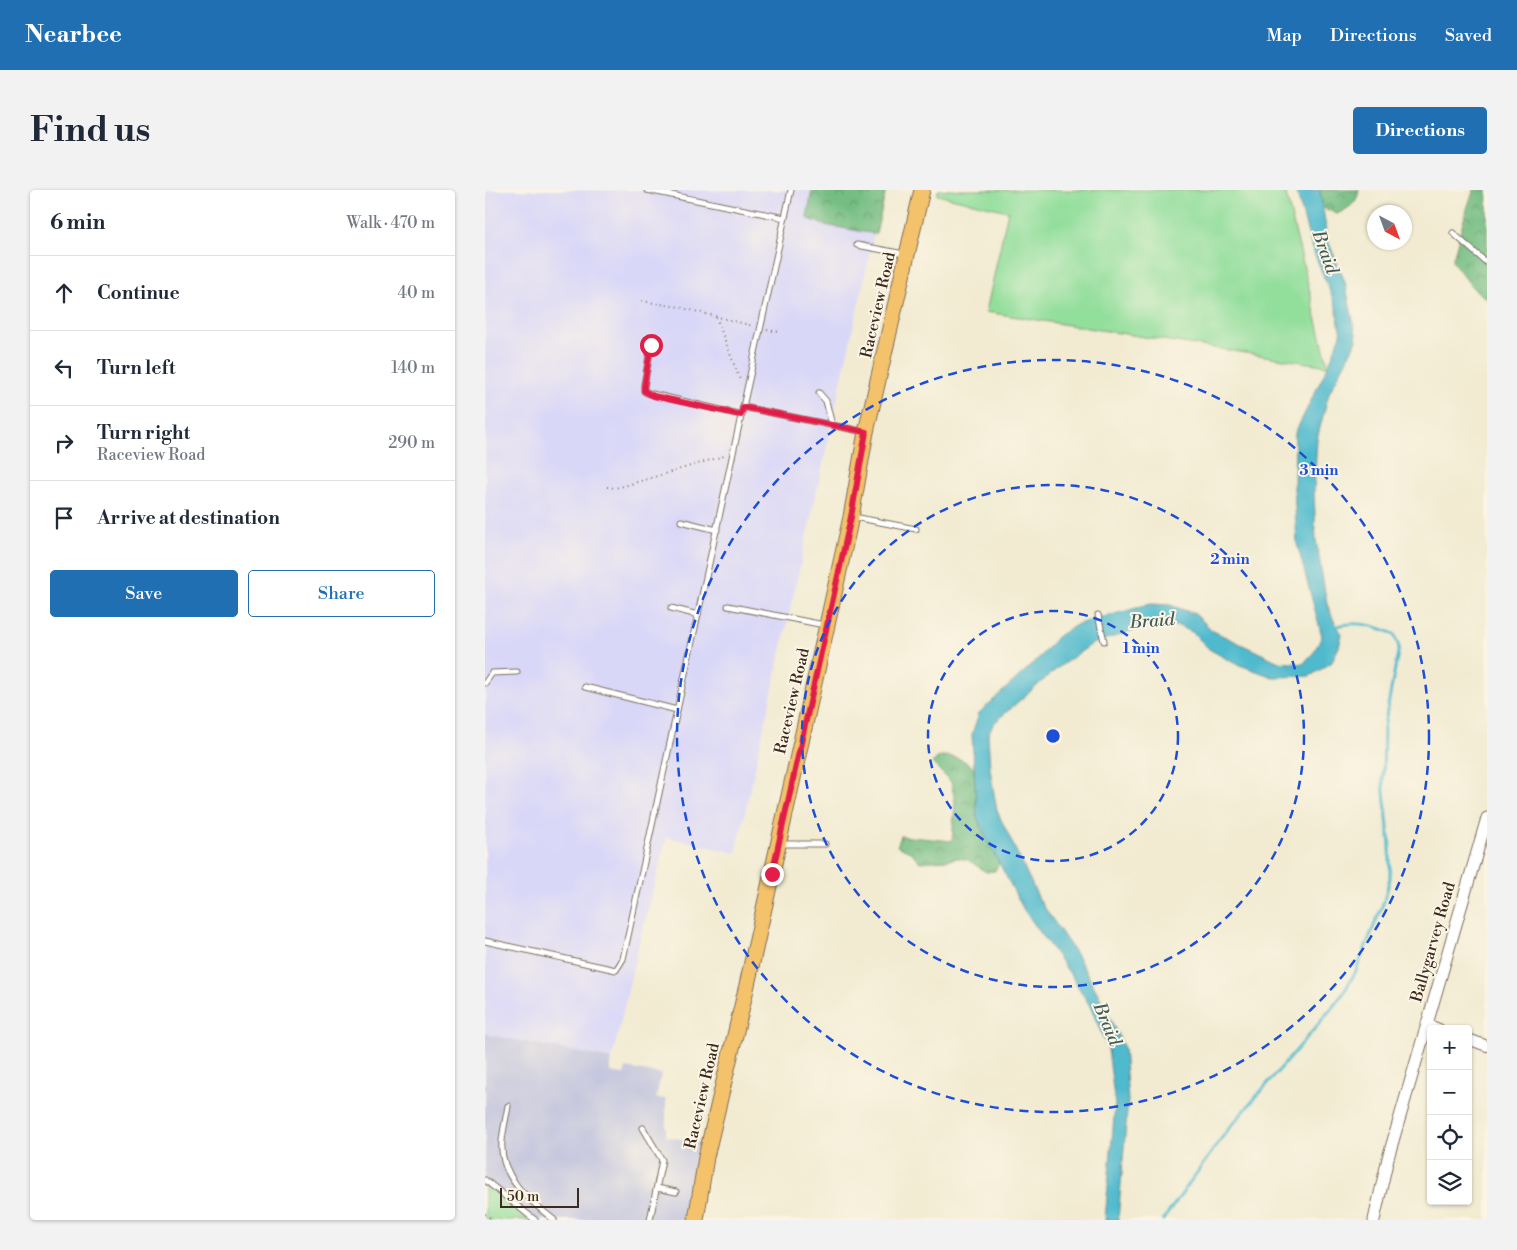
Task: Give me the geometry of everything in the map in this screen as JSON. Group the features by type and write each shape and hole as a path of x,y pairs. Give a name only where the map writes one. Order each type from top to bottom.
{"main road":[{"name":"Raceview Road","path":"696,1220 706,1157 779,844 851,517 866,432 922,190"}],"street":[{"name":"Ballygarvey Road","path":"1374,1220 1388,1158 1487,818"},
{"path":"1472,1040 1487,1046"}],"lane":[{"path":"647,190 785,218"},
{"path":"485,940 615,970 623,960 791,190"},
{"path":"1453,234 1487,263"},
{"path":"857,245 907,254"},
{"path":"651,345 644,391 654,396 741,415"},
{"path":"819,393 826,401 832,425"},
{"path":"743,407 866,432"},
{"path":"851,517 917,529"},
{"path":"681,521 717,530"},
{"path":"728,606 827,626"},
{"path":"671,608 698,615"},
{"path":"1098,615 1104,641"},
{"path":"485,683 492,673 517,672"},
{"path":"585,687 677,710"},
{"path":"779,844 825,844"},
{"path":"508,1106 502,1142 505,1165 517,1188 554,1220"},
{"path":"643,1128 662,1160 650,1220"},
{"path":"485,1180 535,1220"},
{"path":"657,1188 676,1192"}],"path":[{"path":"642,301 679,307 780,332"},
{"path":"716,317 741,383"},
{"path":"607,487 624,486 726,456"},
{"path":"485,1214 493,1220"}],"shaded area":[{"path":"485,190 884,190 736,853 667,837 638,947 612,1059 485,1034"},
{"path":"485,1034 612,1059 610,1072 624,1074 626,1068 661,1074 656,1098 666,1099 666,1136 704,1144 690,1220 528,1220 493,1189 485,1185"}],"green space":[{"path":"812,190 886,190 876,234 824,225 807,218"},
{"path":"938,190 1285,190 1328,366 986,312 1008,211 937,195"},
{"path":"1320,190 1359,190 1352,205 1337,214 1322,207"},
{"path":"1474,190 1487,190 1487,299 1473,288 1452,261 1467,207"},
{"path":"940,756 959,759 974,769 977,817 999,863 995,871 986,872 968,860 958,858 920,862 912,853 897,846 901,836 952,841 955,802 951,782 932,763"},
{"path":"485,1185 493,1189 528,1220 485,1220"}],"water":[{"name":"Braid","path":"1296,190 1320,190 1328,241 1345,282 1357,340 1329,393 1317,439 1314,491 1316,540 1327,604 1342,634 1339,647 1331,663 1310,676 1273,677 1234,663 1209,649 1192,632 1179,626 1152,624 1092,644 1059,667 1026,695 994,723 988,734 990,769 997,811 1040,901 1076,954 1103,1003 1124,1048 1128,1100 1118,1220 1105,1220 1115,1105 1108,1049 1090,1006 1071,975 1024,910 977,817 972,734 979,713 1037,660 1058,636 1078,624 1151,604 1170,605 1195,614 1213,631 1279,662 1303,664 1314,652 1322,636 1297,544 1294,488 1295,433 1341,335 1336,306 1312,248"}],"waterway":[{"path":"1163,1220 1226,1132 1343,994 1356,971 1384,901 1390,878 1390,845 1383,783 1384,727 1399,647 1394,634 1379,628 1364,624 1334,627"}],"route":[{"path":"651,345 644,386 644,391 648,394 741,415 743,407 866,432 851,517 772,874"}]}
